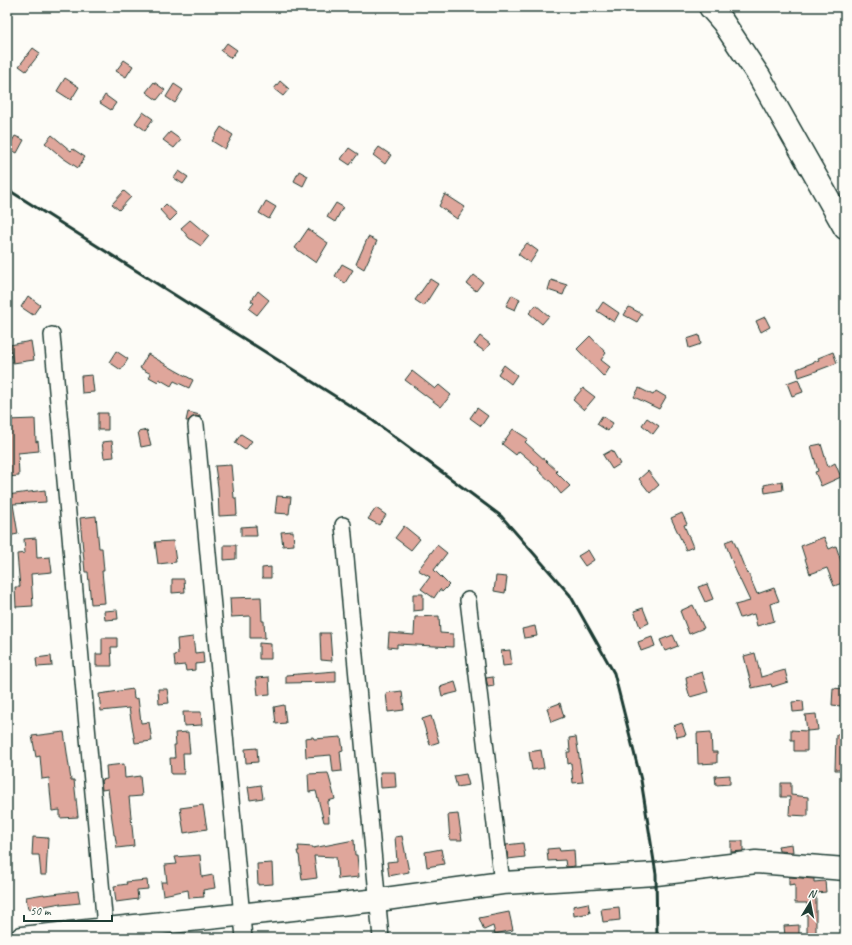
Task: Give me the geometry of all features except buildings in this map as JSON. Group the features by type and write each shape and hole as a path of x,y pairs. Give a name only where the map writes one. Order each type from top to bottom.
{"highway":[{"path":"710,7 723,22 761,79 845,228"},
{"path":"22,938 105,934 241,915 378,900 502,883 656,874 756,862 845,869"}],"street":[{"path":"52,335 105,934"},
{"path":"196,425 244,938"},
{"path":"343,525 381,938"},
{"path":"468,600 502,883"}],"railway":[{"path":"7,189 368,417 501,516 570,595 614,673 641,780 656,874 657,938"}]}
